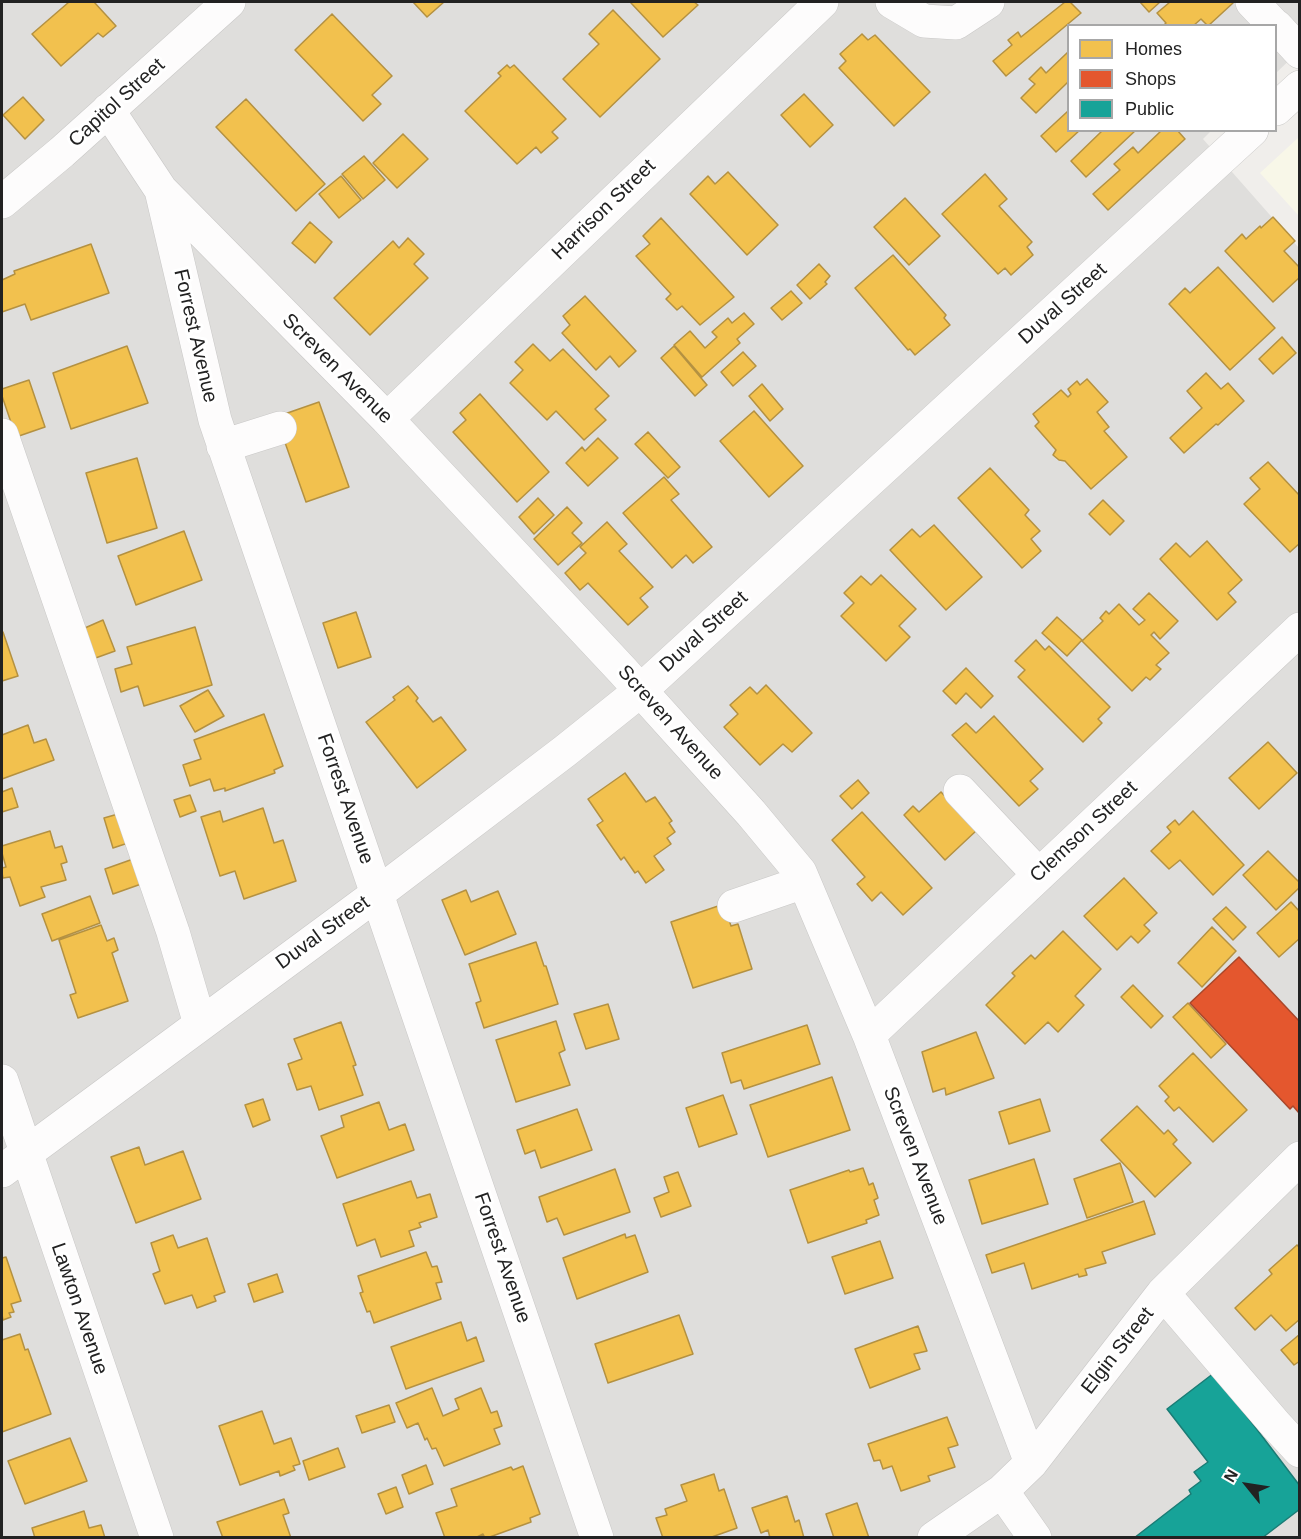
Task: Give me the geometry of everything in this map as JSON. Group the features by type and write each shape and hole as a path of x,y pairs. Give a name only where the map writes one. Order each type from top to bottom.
{"street":[{"name":"Capitol Street","path":"2,202 62,152 230,2"},
{"name":"Harrison Street","path":"387,419 822,2"},
{"path":"892,2 924,21 956,23 988,2"},
{"path":"1252,2 1273,24"},
{"path":"1277,28 1299,52"},
{"path":"1277,107 1299,87"},
{"name":"Screven Avenue","path":"108,110 160,190 387,419 640,691 751,813 800,872 869,1035 1031,1463"},
{"name":"Duval Street","path":"14,1162 376,894 565,751 640,691 1250,132"},
{"name":"Forrest Avenue","path":"160,190 214,420 597,1538"},
{"path":"223,446 280,428"},
{"path":"2,435 173,932 200,1024"},
{"name":"Clemson Street","path":"869,1035 1299,629"},
{"path":"960,791 1039,875"},
{"path":"734,906 804,882"},
{"name":"Lawton Avenue","path":"2,1081 14,1162 157,1538"},
{"name":"Elgin Street","path":"934,1538 1002,1491 1031,1463 1163,1293 1299,1158"},
{"path":"1163,1293 1299,1451"},
{"path":"1002,1491 1035,1538"}],"shaded area":[{"path":"2,2 1299,2 1299,51 1277,72 1277,24 1067,24 1067,132 1210,132 1203,139 1299,248 1299,1537 2,1538"},
{"path":"1299,137 1299,216 1260,173"}],"building: Homes":[{"path":"69,2 94,2 116,26 103,37 98,33 61,66 32,34"},
{"path":"413,2 444,2 427,17"},
{"path":"632,2 694,2 698,5 663,37"},
{"path":"1065,2 1070,2 1081,13 1006,76 993,61 1012,45 1008,40 1018,32 1021,37"},
{"path":"1140,2 1160,2 1149,12"},
{"path":"1170,2 1233,3 1210,24 1206,24 1201,19 1195,24 1165,24 1157,13"},
{"path":"613,10 660,59 600,117 563,79 599,44 589,34"},
{"path":"332,14 392,76 372,95 381,104 363,121 295,50"},
{"path":"862,34 868,40 875,35 930,92 894,126 839,68 846,61 840,54"},
{"path":"1067,53 1067,83 1036,113 1021,98 1035,84 1029,79 1041,67 1046,73"},
{"path":"507,65 510,68 514,65 566,119 552,132 558,138 541,153 536,147 517,164 465,111 501,76 498,73"},
{"path":"804,94 833,125 810,147 781,115"},
{"path":"23,97 44,120 25,139 3,115"},
{"path":"246,99 325,184 296,211 216,127"},
{"path":"1067,112 1067,132 1078,132 1056,152 1041,136"},
{"path":"1101,132 1134,132 1086,177 1071,161"},
{"path":"1160,132 1179,132 1185,139 1108,210 1093,194 1120,170 1114,164 1133,147 1138,153"},
{"path":"403,134 428,159 397,188 373,163"},
{"path":"364,156 385,180 363,199 342,174"},
{"path":"728,172 778,225 747,255 690,194 708,176 715,184"},
{"path":"985,174 1007,199 999,206 1032,242 1027,247 1033,255 1011,275 1005,268 998,274 942,214"},
{"path":"341,176 361,200 339,218 319,194"},
{"path":"905,198 940,236 909,265 874,227"},
{"path":"1273,217 1295,241 1284,251 1300,268 1300,277 1273,302 1225,251 1242,234 1246,239"},
{"path":"661,218 734,297 700,325 682,306 677,310 666,299 671,294 636,256 650,244 643,236"},
{"path":"310,222 332,242 315,263 292,243"},
{"path":"408,238 424,254 414,264 428,278 370,335 334,298 393,241 399,248"},
{"path":"91,244 109,293 31,320 25,304 2,312 2,280 15,274 14,271"},
{"path":"893,255 946,315 944,318 950,325 915,355 910,349 908,350 855,288"},
{"path":"819,264 830,276 825,282 827,284 810,299 797,285"},
{"path":"1218,267 1275,328 1230,370 1169,304 1185,288 1190,293"},
{"path":"791,291 802,303 782,320 771,308"},
{"path":"585,296 636,351 619,367 610,356 596,370 562,333 570,325 563,316"},
{"path":"744,313 754,324 737,339 740,343 702,377 674,345 690,331 705,348 717,337 712,332 728,318 732,323"},
{"path":"1282,337 1296,353 1273,374 1259,359"},
{"path":"533,344 550,361 563,349 609,396 595,409 606,420 584,440 556,411 547,420 510,383 523,370 515,362"},
{"path":"127,346 148,403 71,429 53,373"},
{"path":"674,346 707,385 695,396 661,358"},
{"path":"743,352 756,366 733,386 721,372"},
{"path":"1206,373 1221,389 1228,383 1244,401 1184,453 1170,438 1202,408 1187,391"},
{"path":"1087,379 1108,402 1097,412 1109,427 1104,431 1127,457 1091,489 1065,461 1053,455 1056,450 1035,426 1039,422 1033,414 1061,390 1068,397 1071,394 1068,389 1077,381 1080,385"},
{"path":"29,380 45,427 16,437 2,396 2,389"},
{"path":"762,384 783,409 770,421 749,396"},
{"path":"480,394 549,472 517,502 453,432 466,420 460,413"},
{"path":"319,402 349,487 306,502 276,417"},
{"path":"754,411 803,466 769,497 720,441"},
{"path":"648,432 680,467 668,478 635,444"},
{"path":"598,438 618,458 588,486 566,463 582,447 585,451"},
{"path":"137,458 157,528 107,543 86,473"},
{"path":"1268,462 1300,496 1300,543 1290,552 1244,504 1260,489 1250,478"},
{"path":"990,468 1029,510 1025,515 1040,531 1031,539 1041,551 1022,568 958,498"},
{"path":"664,477 679,494 671,500 712,547 693,563 686,555 672,568 623,513"},
{"path":"538,498 554,515 534,534 519,517"},
{"path":"1103,500 1124,521 1110,535 1089,514"},
{"path":"567,507 582,523 572,533 582,543 558,565 534,539"},
{"path":"607,522 627,544 619,551 653,587 640,598 648,607 628,625 588,583 580,590 565,573 586,553 580,547"},
{"path":"934,525 982,577 946,610 890,550 912,529 920,537"},
{"path":"184,531 202,580 136,605 118,556"},
{"path":"1207,541 1242,580 1228,593 1236,602 1217,620 1160,559 1176,543 1190,557"},
{"path":"881,575 916,609 899,626 910,637 886,661 841,616 854,603 844,593 861,576 871,585"},
{"path":"1149,593 1178,621 1160,639 1154,632 1151,635 1169,653 1156,665 1161,669 1150,680 1146,677 1132,691 1082,641 1103,621 1100,618 1106,611 1109,614 1119,604 1139,625 1145,620 1133,609"},
{"path":"356,612 371,657 338,668 323,623"},
{"path":"1057,617 1082,640 1067,656 1042,633"},
{"path":"103,620 115,651 90,660 78,631"},
{"path":"195,627 212,685 144,706 138,686 121,692 115,669 132,664 127,647"},
{"path":"2,633 18,676 2,681"},
{"path":"1036,640 1045,650 1049,646 1110,707 1098,719 1102,723 1083,742 1018,677 1025,670 1015,661"},
{"path":"966,668 993,696 981,708 966,693 956,704 943,691"},
{"path":"766,685 812,733 792,752 783,744 760,765 724,727 738,714 730,705 750,687 757,694"},
{"path":"408,686 418,698 416,701 433,722 441,717 466,750 417,788 366,722 395,700 393,697"},
{"path":"208,690 224,716 195,732 180,706"},
{"path":"264,714 283,766 274,770 275,773 225,791 225,788 214,791 210,779 190,786 183,765 201,759 194,740"},
{"path":"994,716 1043,769 1030,781 1038,789 1019,806 952,735 966,723 976,733"},
{"path":"28,725 34,743 46,739 54,760 2,779 2,735"},
{"path":"1268,742 1297,773 1259,809 1229,778"},
{"path":"625,773 646,802 655,797 672,821 669,823 675,832 667,838 671,844 654,856 664,870 646,883 638,871 635,873 624,857 621,860 597,825 603,821 588,799"},
{"path":"858,780 869,793 852,809 840,796"},
{"path":"12,788 18,807 2,812 2,792"},
{"path":"941,792 977,830 945,860 904,815 913,806 919,812"},
{"path":"190,795 196,811 180,817 174,800"},
{"path":"263,808 274,843 283,840 296,881 244,899 235,871 220,876 201,817 220,811 223,822"},
{"path":"1193,811 1244,865 1213,895 1180,860 1169,869 1151,851 1171,832 1167,827 1175,820 1179,825"},
{"path":"862,812 932,888 903,915 881,892 872,901 857,884 865,877 832,840"},
{"path":"118,814 128,843 113,848 104,818"},
{"path":"50,831 55,848 62,846 67,862 61,864 66,880 41,887 45,897 20,906 10,877 3,878 2,868 6,867 2,846"},
{"path":"1268,851 1300,883 1300,887 1276,910 1243,875"},
{"path":"136,858 144,883 113,894 105,869"},
{"path":"1124,878 1157,913 1144,925 1150,931 1138,943 1131,936 1117,950 1084,916"},
{"path":"466,890 471,902 498,891 516,934 465,955 442,900"},
{"path":"90,896 100,923 52,941 42,914"},
{"path":"1291,902 1300,912 1300,938 1279,957 1257,933"},
{"path":"724,904 731,926 738,924 752,969 693,988 671,922"},
{"path":"1226,907 1246,927 1233,940 1213,919"},
{"path":"101,925 107,941 114,938 118,950 112,953 128,1001 78,1018 70,995 76,993 59,940"},
{"path":"1212,927 1236,951 1202,987 1178,963"},
{"path":"1063,931 1101,969 1075,996 1084,1005 1058,1032 1048,1022 1025,1044 986,1005 1015,976 1012,973 1031,955 1035,959"},
{"path":"536,942 558,1004 484,1028 476,1003 481,1001 469,964"},
{"path":"1133,985 1163,1016 1151,1028 1121,997"},
{"path":"1188,1003 1226,1044 1211,1058 1173,1017"},
{"path":"608,1004 619,1039 586,1049 574,1014"},
{"path":"556,1021 565,1050 559,1053 570,1085 516,1102 496,1040"},
{"path":"341,1022 356,1065 353,1066 363,1095 319,1110 311,1086 297,1090 288,1064 302,1059 294,1039"},
{"path":"807,1025 820,1064 744,1089 741,1080 731,1083 722,1053"},
{"path":"976,1032 994,1078 946,1095 945,1088 933,1092 922,1052"},
{"path":"1193,1053 1247,1110 1213,1142 1179,1107 1174,1111 1165,1101 1169,1097 1159,1086"},
{"path":"832,1077 850,1130 768,1157 750,1105"},
{"path":"723,1095 737,1134 699,1147 686,1108"},
{"path":"263,1099 270,1120 253,1127 245,1105"},
{"path":"1040,1099 1050,1131 1009,1144 999,1112"},
{"path":"379,1102 389,1130 405,1124 414,1150 337,1178 321,1136 344,1127 341,1116"},
{"path":"1137,1106 1164,1134 1168,1130 1177,1140 1173,1144 1191,1163 1155,1197 1101,1140"},
{"path":"577,1109 592,1150 541,1168 535,1150 525,1154 517,1130"},
{"path":"139,1147 145,1165 183,1151 201,1199 136,1223 111,1157"},
{"path":"1034,1159 1048,1204 982,1224 969,1180"},
{"path":"1120,1163 1133,1202 1087,1218 1074,1179"},
{"path":"863,1168 869,1185 873,1183 878,1198 874,1200 879,1215 866,1220 867,1223 808,1243 790,1190 849,1170 850,1172"},
{"path":"615,1169 630,1212 564,1235 557,1218 547,1222 539,1197"},
{"path":"678,1172 691,1206 661,1217 654,1198 669,1192 664,1177"},
{"path":"411,1181 417,1198 430,1194 437,1217 419,1223 421,1227 409,1231 414,1246 381,1257 375,1239 357,1246 343,1204"},
{"path":"1144,1201 1155,1234 1102,1252 1106,1263 1085,1269 1087,1275 1079,1277 1078,1274 1032,1289 1024,1263 992,1273 986,1255"},
{"path":"625,1234 626,1238 635,1235 648,1272 577,1299 563,1258"},
{"path":"173,1235 178,1248 207,1238 225,1292 214,1296 216,1301 197,1308 192,1295 165,1304 153,1274 160,1271 151,1243"},
{"path":"880,1241 893,1278 845,1294 832,1257"},
{"path":"1297,1245 1300,1248 1300,1319 1286,1331 1271,1315 1255,1330 1235,1308 1272,1274 1269,1270"},
{"path":"426,1252 432,1267 437,1266 442,1282 436,1283 441,1299 374,1323 360,1293 363,1292 358,1276"},
{"path":"6,1257 21,1301 11,1304 14,1312 9,1313 11,1317 3,1320 2,1258"},
{"path":"277,1274 283,1292 254,1302 248,1284"},
{"path":"679,1315 693,1354 608,1383 595,1344"},
{"path":"461,1322 467,1341 476,1337 484,1361 406,1389 391,1347"},
{"path":"918,1326 927,1351 914,1354 920,1369 870,1388 855,1349"},
{"path":"20,1334 25,1350 28,1349 51,1414 2,1432 2,1340"},
{"path":"1300,1334 1300,1361 1294,1365 1281,1350"},
{"path":"432,1388 443,1416 459,1409 455,1399 481,1388 491,1413 497,1411 502,1426 494,1429 500,1444 444,1466 436,1448 432,1449 427,1438 425,1440 418,1423 407,1428 396,1403"},
{"path":"389,1405 395,1422 362,1433 356,1416"},
{"path":"262,1411 274,1444 291,1438 300,1464 293,1466 295,1470 280,1476 279,1471 240,1485 219,1426"},
{"path":"947,1417 958,1445 948,1448 955,1467 928,1476 930,1481 901,1491 892,1466 883,1469 880,1460 874,1461 868,1444"},
{"path":"70,1438 87,1481 25,1504 8,1461"},
{"path":"338,1448 345,1467 309,1480 303,1461"},
{"path":"426,1465 433,1484 409,1494 402,1475"},
{"path":"523,1466 540,1514 530,1518 531,1522 487,1538 483,1534 475,1538 445,1538 436,1513 457,1506 451,1489 511,1467 513,1470"},
{"path":"714,1474 719,1491 724,1489 737,1528 709,1538 663,1538 656,1518 667,1515 665,1509 687,1501 681,1485"},
{"path":"396,1487 403,1507 386,1514 378,1494"},
{"path":"787,1496 795,1522 799,1520 804,1538 770,1538 768,1530 761,1533 752,1508"},
{"path":"284,1499 289,1513 283,1515 291,1538 223,1538 217,1522"},
{"path":"857,1503 869,1538 834,1538 826,1514"},
{"path":"84,1511 89,1528 101,1525 105,1538 35,1538 32,1528"}],"building: Shops":[{"path":"1239,957 1300,1022 1299,1113 1293,1106 1290,1109 1190,1003"}],"building: Public":[{"path":"1214,1373 1300,1486 1300,1509 1262,1538 1134,1538 1191,1494 1189,1490 1201,1481 1194,1472 1208,1462 1167,1409"}]}
